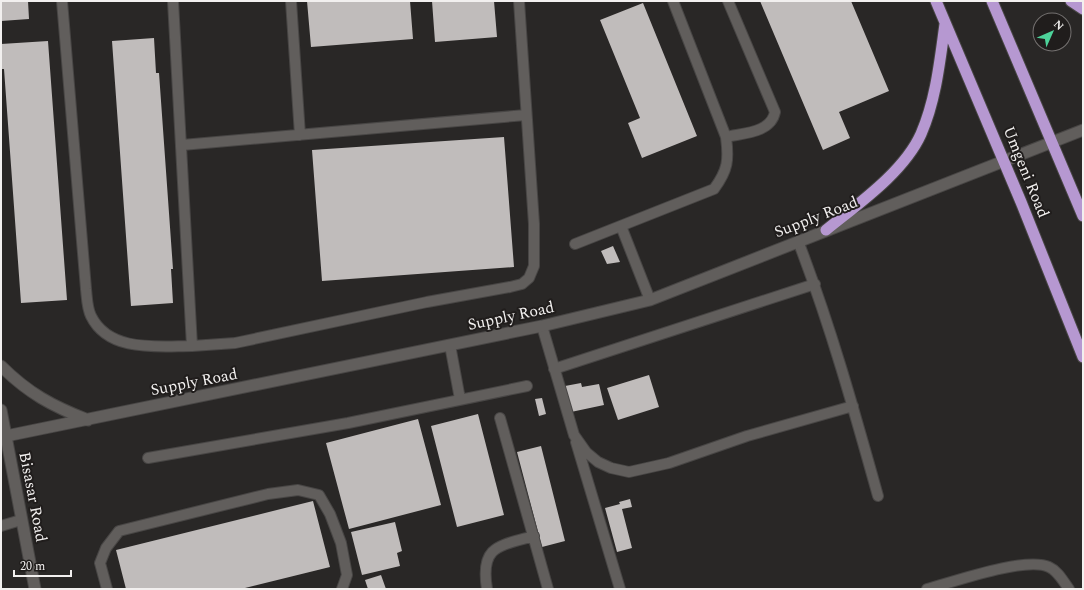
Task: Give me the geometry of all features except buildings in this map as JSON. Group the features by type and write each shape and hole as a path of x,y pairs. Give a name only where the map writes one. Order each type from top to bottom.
{"highway":[{"name":"Umgeni Road","path":"936,1 1003,160 1083,357"},
{"path":"992,1 1083,216"},
{"path":"1071,1 1083,9"},
{"path":"826,230 872,192 903,162 921,134 936,82 945,24"}],"street":[{"name":"Supply Road","path":"6,436 542,326 650,300 972,174 1003,160 1083,130"},
{"path":"1,366 40,399 62,410 88,420"},
{"name":"Bisasar Road","path":"1,410 21,520 36,589"}],"lane":[{"path":"62,1 86,289 91,317 103,332 116,340 136,346 192,346 235,343 427,302 522,284 530,278 534,266 534,224 519,1"},
{"path":"173,1 192,346"},
{"path":"291,1 300,135"},
{"path":"575,244 714,189 722,178 727,166 728,155 726,137 673,1"},
{"path":"726,137 764,128 770,123 775,112 728,1"},
{"path":"182,144 300,135 526,114"},
{"path":"621,226 650,300"},
{"path":"798,241 815,284 853,406 878,496"},
{"path":"554,369 815,284"},
{"path":"542,326 620,589"},
{"path":"450,345 460,399"},
{"path":"148,458 348,423 527,386"},
{"path":"574,435 586,452 598,462 611,468 629,472 669,463 747,436 853,406"},
{"path":"500,418 548,589"},
{"path":"107,589 100,562 106,548 119,531 268,494 298,490 319,495 330,514 341,543 347,575 342,589"},
{"path":"1,526 21,520"},
{"path":"487,589 484,573 486,562 491,552 504,544 534,536"},
{"path":"927,589 1013,566 1035,564 1049,566 1058,573 1069,589"}]}
